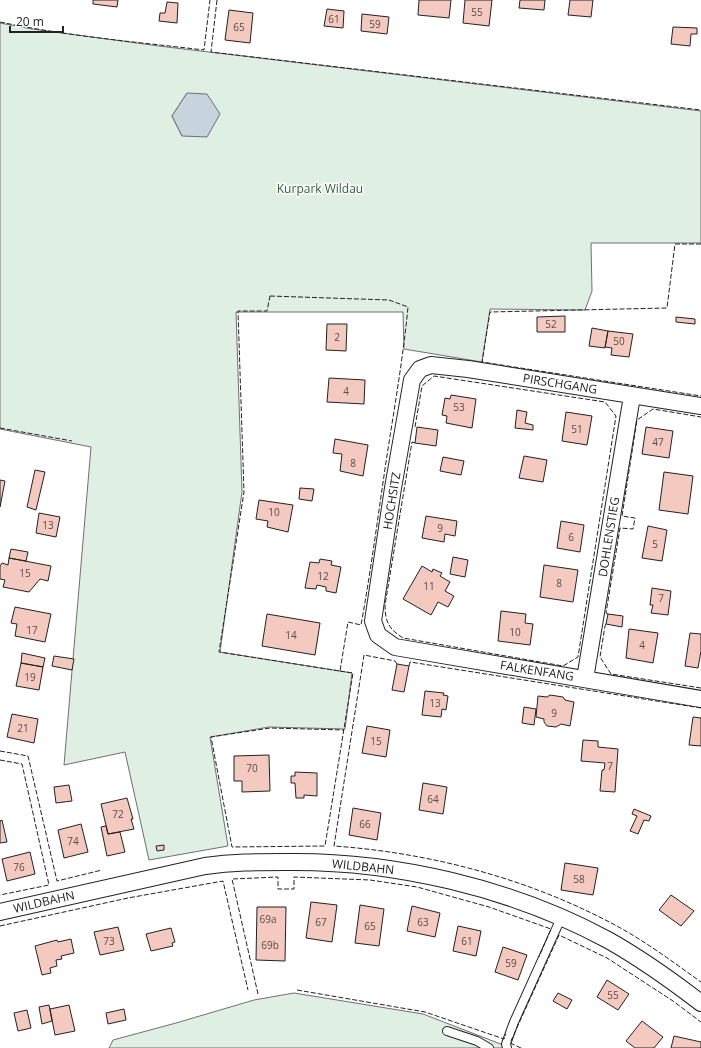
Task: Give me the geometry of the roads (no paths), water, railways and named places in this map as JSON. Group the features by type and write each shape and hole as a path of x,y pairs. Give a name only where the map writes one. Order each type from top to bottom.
{"street":[{"name":"PIRSCHGANG","path":"420,369 431,365 468,369 701,406"},
{"name":"HOCHSITZ","path":"378,635 373,621 393,488 412,380 420,369"},
{"name":"DOHLENSTIEG","path":"585,679 632,396"},
{"name":"FALKENFANG","path":"378,635 395,647 701,699"},
{"name":"WILDBAHN","path":"0,912 205,866 242,862 305,862 395,869 424,875 501,896 561,918 615,945 661,974 701,1003"}],"lane":[{"path":"507,1048 506,1044 514,1022 561,918"},
{"path":"447,1031 477,1041 489,1048"}],"park label":[{"name":"Kurpark Wildau","path":"320,189"}]}
